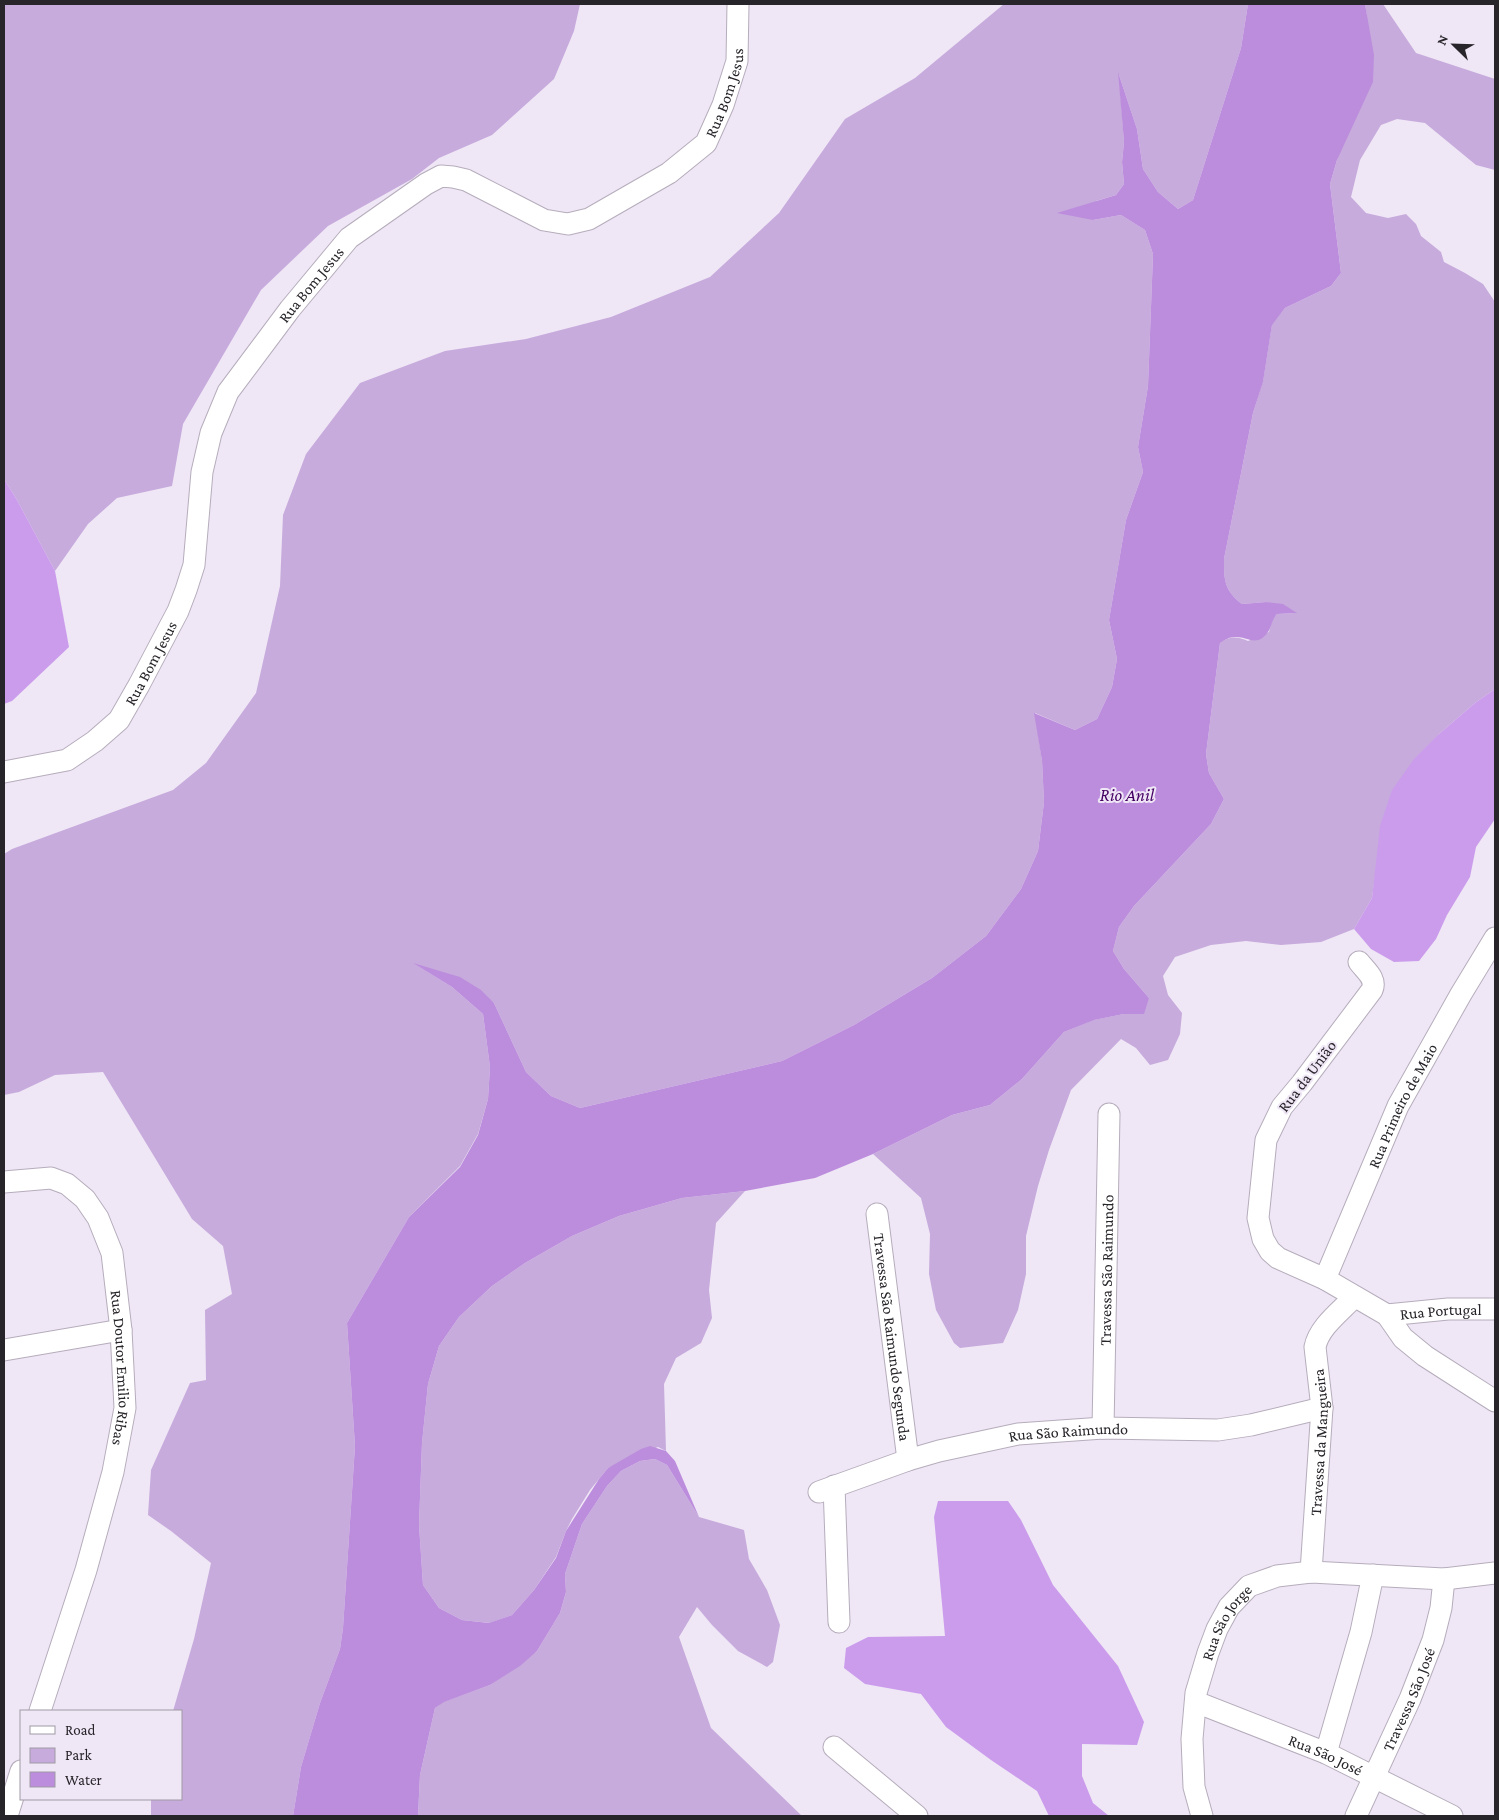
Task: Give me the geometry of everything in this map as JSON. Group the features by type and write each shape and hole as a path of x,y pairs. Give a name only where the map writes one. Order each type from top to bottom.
{"street":[{"name":"Rua Bom Jesus","path":"4,772 67,760 96,741 119,720 140,685 186,590 194,565 202,472 211,433 228,392 290,309 348,238 426,184 441,176 466,180 544,220 568,224 589,219 669,173 706,143 723,105 737,61 738,4"},
{"name":"Rua Primeiro de Maio","path":"1325,1279 1398,1106 1495,938"},
{"name":"Rua da União","path":"1325,1279 1278,1258 1270,1251 1263,1239 1258,1218 1266,1140 1282,1107 1314,1068 1372,990 1373,979 1359,962"},
{"name":"Travessa São Raimundo","path":"1102,1428 1109,1114"},
{"name":"Rua Doutor Emilio Ribas","path":"4,1182 51,1178 67,1184 86,1199 98,1218 112,1253 121,1330 125,1408 113,1472 86,1570 40,1710"},
{"name":"Travessa São Raimundo Segunda","path":"877,1214 908,1460"},
{"path":"1325,1279 1354,1298 1387,1315 1403,1338 1424,1356 1495,1401"},
{"name":"Travessa da Mangueira","path":"1311,1572 1322,1408 1315,1347 1316,1339 1354,1298"},
{"name":"Rua Portugal","path":"1387,1315 1431,1310 1495,1309"},
{"path":"4,1350 121,1330"},
{"name":"Rua São Raimundo","path":"839,1622 827,1489 939,1451 1018,1434 1102,1428 1218,1430 1251,1425 1322,1408"},
{"name":"Rua São Jorge","path":"1202,1816 1194,1787 1192,1738 1196,1693 1208,1653 1228,1607 1249,1586 1277,1576 1311,1572 1444,1579 1495,1573"},
{"path":"1326,1753 1361,1632 1373,1575"},
{"name":"Travessa São José","path":"1356,1816 1410,1699 1433,1640 1444,1579"},
{"name":"Rua São José","path":"1196,1702 1326,1753 1452,1816"},
{"path":"834,1747 917,1816"},
{"path":"7,1816 20,1774"}],"green space":[{"path":"4,4 580,4 574,31 554,79 492,135 439,158 412,179 328,226 261,290 183,424 172,486 117,498 88,524 55,571 4,479"},
{"path":"1004,4 1248,4 1241,48 1193,200 1178,209 1158,192 1143,169 1137,129 1119,75 1124,142 1122,162 1124,184 1116,195 1096,201 1093,220 1121,215 1145,230 1153,254 1148,386 1138,447 1143,472 1126,520 1109,620 1117,659 1112,687 1097,719 1075,730 1035,713 1042,761 1044,802 1038,851 1021,889 986,936 932,978 854,1025 782,1061 580,1108 551,1096 526,1072 494,1003 415,964 452,987 483,1014 490,1067 488,1099 478,1134 460,1166 409,1217 347,1323 355,1446 343,1628 340,1649 320,1703 301,1767 293,1816 151,1816 151,1800 182,1800 182,1710 173,1710 194,1639 211,1563 148,1515 151,1470 190,1383 206,1380 205,1310 232,1294 223,1246 192,1219 103,1072 55,1075 19,1092 4,1095 4,854 12,849 173,790 206,763 256,693 280,586 283,515 306,454 360,383 445,351 526,339 611,317 710,277 779,213 845,119 915,78"},
{"path":"1365,4 1383,4 1416,53 1495,79 1495,170 1476,165 1425,123 1397,119 1381,125 1360,160 1351,197 1366,213 1388,218 1406,214 1416,224 1421,236 1441,252 1444,262 1483,284 1495,302 1495,689 1475,703 1439,734 1377,862 1372,898 1354,929 1321,942 1281,945 1246,941 1211,945 1175,957 1163,976 1168,995 1182,1013 1180,1034 1168,1060 1150,1065 1136,1048 1121,1039 1071,1090 1038,1186 1026,1236 1026,1274 1018,1310 1003,1343 960,1348 954,1343 936,1310 929,1274 930,1234 921,1198 873,1154 952,1115 990,1105 1022,1079 1064,1032 1093,1020 1124,1014 1149,998 1124,969 1113,951 1119,927 1134,906 1211,824 1224,799 1209,773 1206,754 1220,643 1234,638 1248,641 1269,632 1272,620 1277,614 1296,613 1266,602 1242,604 1228,589 1226,584 1224,559 1253,413 1263,381 1272,324 1285,308 1331,286 1341,273 1330,184 1337,160 1367,18"},
{"path":"745,1191 716,1223 709,1290 712,1318 701,1343 676,1358 664,1384 666,1451 658,1447 608,1468 590,1490 572,1519 556,1557 534,1590 512,1615 490,1623 462,1620 439,1608 423,1585 419,1525 422,1443 428,1384 439,1346 459,1317 492,1286 525,1263 572,1236 619,1216 682,1198"},
{"path":"655,1459 667,1465 699,1517 744,1530 749,1559 767,1590 780,1625 773,1662 767,1667 738,1651 697,1607 679,1637 711,1728 802,1816 418,1816 420,1775 435,1708 443,1702 490,1685 537,1651 560,1613 566,1592 565,1574 582,1524 607,1486 621,1471 640,1461"}],"shaded area":[{"path":"4,479 55,571 69,647 12,701 4,704"},
{"path":"1495,689 1495,819 1476,847 1470,877 1447,915 1436,939 1419,961 1394,962 1371,949 1354,929 1372,898 1380,826 1392,790 1414,759 1439,734 1475,703"},
{"path":"938,1501 1008,1501 1021,1520 1053,1585 1118,1666 1144,1722 1137,1745 1082,1744 1082,1776 1093,1803 1109,1816 1049,1816 1037,1791 946,1727 921,1694 865,1684 844,1668 846,1648 868,1637 945,1636 934,1517"}],"water":[{"name":"Rio Anil","path":"1248,4 1365,4 1374,55 1373,82 1337,160 1330,184 1341,273 1331,286 1285,308 1272,325 1263,382 1253,413 1224,559 1224,573 1228,589 1242,604 1266,602 1283,604 1297,613 1277,614 1268,632 1260,639 1252,640 1233,637 1220,643 1206,754 1209,773 1224,799 1211,824 1134,906 1119,927 1113,951 1124,969 1149,998 1144,1014 1124,1014 1094,1020 1064,1032 1022,1079 990,1105 952,1115 873,1154 815,1178 745,1191 682,1198 619,1216 572,1236 525,1263 492,1286 459,1317 439,1346 428,1384 422,1443 419,1525 423,1585 439,1608 462,1620 489,1623 512,1615 534,1590 556,1558 566,1531 599,1479 608,1468 641,1449 650,1446 666,1451 675,1461 699,1517 667,1465 655,1459 640,1461 621,1471 607,1486 582,1524 565,1574 566,1592 560,1613 537,1651 520,1666 490,1685 444,1702 435,1708 420,1775 418,1816 293,1816 301,1767 320,1703 340,1649 343,1628 355,1446 347,1323 409,1217 460,1167 478,1135 488,1099 490,1067 483,1014 452,987 413,963 460,977 481,990 494,1003 526,1072 551,1096 580,1108 782,1061 854,1025 932,978 986,936 1021,889 1038,851 1044,802 1042,761 1034,713 1075,730 1097,719 1112,687 1117,659 1109,620 1126,520 1143,472 1138,447 1148,386 1153,254 1145,230 1121,215 1093,220 1057,213 1116,195 1124,184 1122,162 1124,142 1118,72 1137,129 1143,169 1158,192 1178,209 1193,200 1241,48"}]}
